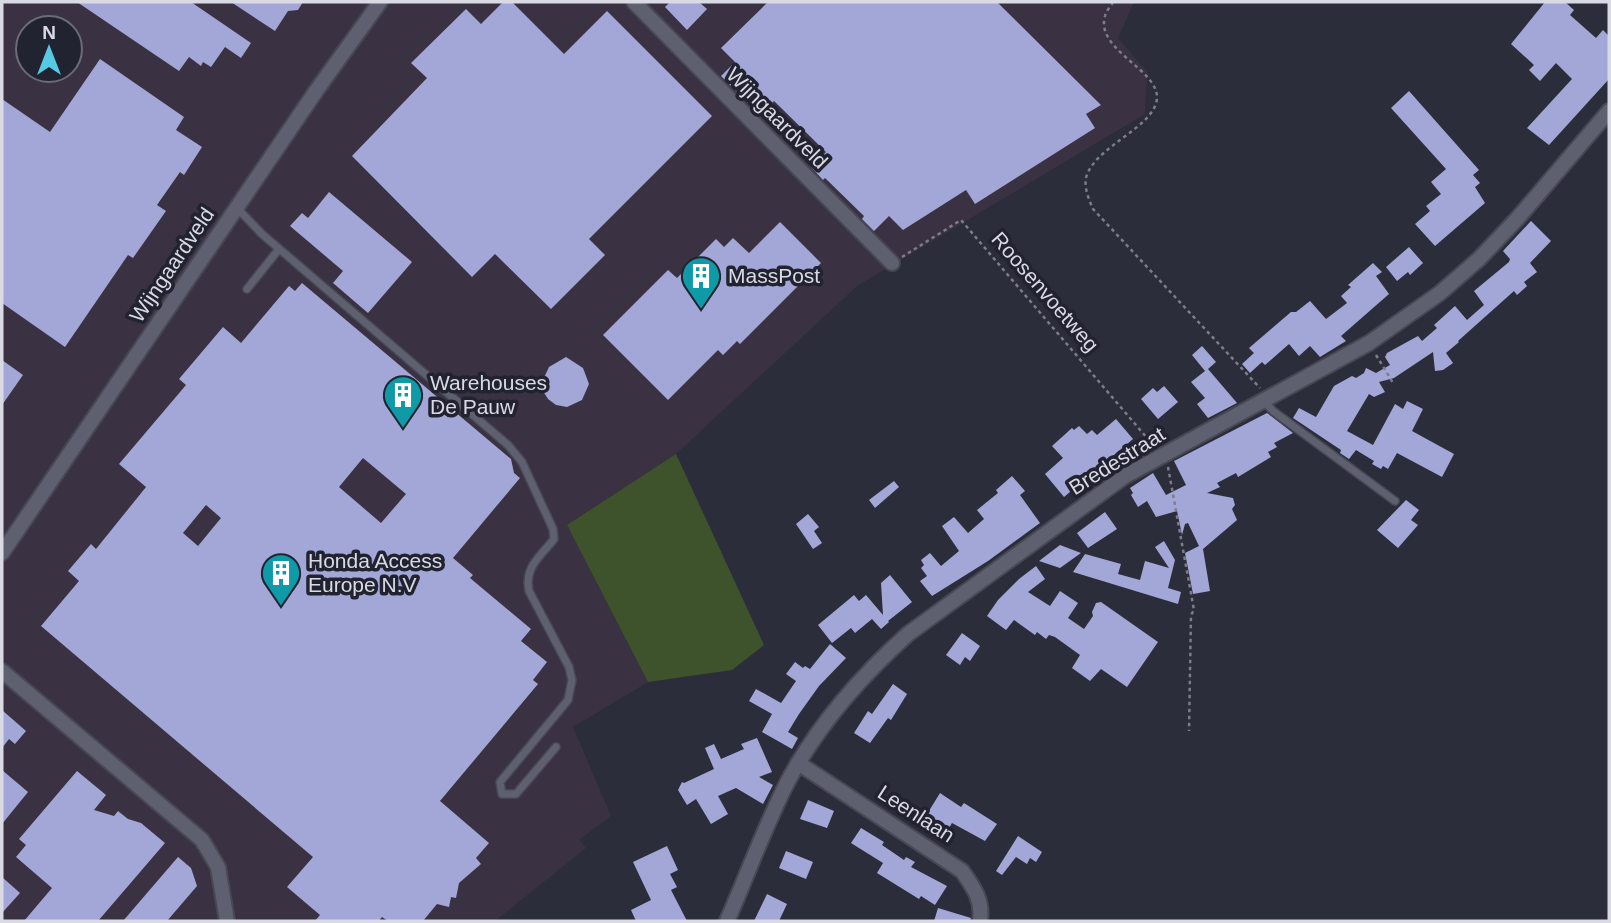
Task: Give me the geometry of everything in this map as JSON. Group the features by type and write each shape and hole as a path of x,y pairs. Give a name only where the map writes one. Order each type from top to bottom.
{"street":[{"name":"Wijngaardveld","path":"2,553 236,208 380,2"},
{"name":"Wijngaardveld","path":"634,2 892,263"},
{"name":"Bredestraat","path":"727,921 798,763 845,697 887,653 908,634 1104,491 1161,455 1369,343 1440,293 1479,259 1517,219 1609,111"},
{"path":"2,671 202,840 218,867 227,921"},
{"name":"Leenlaan","path":"798,763 962,871 978,893 982,910 980,921"}],"lane":[{"path":"236,208 508,444 522,462 553,529 554,539 530,568 527,579 529,592 569,667 572,680 568,700 500,782 502,794 516,794 556,747"},
{"path":"247,289 279,248"},
{"path":"1267,399 1273,411 1395,501"}],"path":[{"path":"1113,2 1104,17 1108,40 1155,87 1157,100 1149,116 1099,158 1086,177 1087,196 1093,209 1267,399"},
{"name":"Roosenvoetweg","path":"892,263 961,220 1161,455"},
{"path":"1369,343 1393,383"},
{"path":"1161,455 1167,462 1194,610 1191,615 1189,731"}],"shaded area":[{"path":"2,2 1134,2 1118,38 1147,72 1145,114 857,286 676,454 567,525 648,682 573,727 611,816 579,840 586,848 495,921 2,921"}],"green space":[{"path":"676,454 764,645 732,670 648,682 567,525"}],"building":[{"path":"77,2 191,2 251,43 241,58 225,47 211,67 203,62 201,66 189,57 179,71"},
{"path":"231,2 303,2 298,10 288,11 275,31"},
{"path":"503,2 512,2 564,54 607,11 712,116 589,239 605,255 551,309 495,254 472,277 352,156 427,78 411,63 466,9 481,24"},
{"path":"670,2 699,2 707,9 687,30 665,7"},
{"path":"768,2 997,2 1101,105 1086,114 1095,128 975,204 966,190 903,230 889,216 874,231 862,219 864,216 811,167 826,152 774,101 760,115 721,76 735,62 721,48"},
{"path":"1545,2 1565,2 1574,10 1570,15 1596,38 1603,30 1609,36 1609,79 1549,145 1527,128 1572,79 1556,63 1540,81 1529,70 1534,65 1511,44"},
{"path":"100,59 184,117 176,130 202,147 184,175 180,172 157,205 166,211 133,258 128,255 65,347 2,303 2,99 50,132"},
{"path":"1409,91 1479,170 1473,175 1480,183 1475,187 1485,203 1435,246 1415,224 1430,211 1426,206 1441,194 1431,182 1446,169 1391,108"},
{"path":"329,192 412,262 368,313 333,283 343,271 290,226 302,213 308,218"},
{"path":"1531,221 1551,241 1530,263 1537,272 1524,282 1527,286 1517,295 1514,291 1446,353 1453,363 1443,370 1435,371 1433,352 1394,378 1379,382 1385,392 1374,397 1369,394 1347,431 1373,445 1395,404 1403,409 1407,401 1423,409 1412,431 1454,454 1442,477 1397,453 1388,469 1372,464 1374,461 1356,450 1349,459 1340,453 1341,450 1293,418 1299,408 1316,417 1334,386 1352,376 1356,378 1364,373 1366,368 1376,373 1390,365 1385,357 1387,353 1418,336 1422,341 1437,328 1434,325 1455,306 1467,320 1484,305 1474,291 1509,262 1510,259 1503,251"},
{"name":"MassPost","path":"780,222 821,263 740,344 737,341 723,355 718,350 668,400 603,335 668,270 677,278 716,239 724,247 733,238 749,253"},
{"path":"1409,247 1423,263 1410,275 1408,272 1397,281 1386,267"},
{"path":"1373,263 1382,272 1376,276 1389,294 1341,336 1346,341 1320,357 1310,346 1299,356 1289,344 1265,365 1262,362 1250,373 1242,364 1254,353 1249,348 1291,312 1296,312 1310,301 1326,319 1347,303 1341,296 1351,287 1348,285"},
{"name":"Honda Access Europe N.V","path":"302,283 511,459 514,473 520,478 453,558 473,575 470,578 531,629 521,641 547,662 533,680 538,684 440,801 489,843 476,858 481,864 459,883 456,898 451,897 449,907 437,904 423,921 388,921 382,917 379,921 315,921 320,915 287,887 313,857 41,626 79,581 68,571 91,544 96,549 146,487 119,464 186,385 179,379 223,327 241,343 289,286 295,291","holes":["363,458 406,494 381,523 339,487","206,505 221,518 198,546 183,533"]},
{"path":"1202,346 1216,362 1208,369 1237,403 1208,418 1197,404 1205,398 1191,382 1205,371 1192,355"},
{"path":"566,357 583,368 589,384 582,400 567,407 556,405 548,399 542,382 549,367"},
{"path":"2,360 23,375 2,405"},
{"path":"1164,386 1178,402 1158,419 1141,399 1153,388 1157,392"},
{"path":"1267,413 1293,433 1274,443 1277,447 1268,452 1271,457 1238,477 1236,473 1217,483 1220,487 1207,493 1233,498 1235,505 1232,509 1237,520 1203,549 1210,591 1193,594 1185,553 1199,546 1188,523 1185,524 1182,535 1177,511 1156,517 1147,501 1138,507 1130,488 1153,473 1166,495 1186,485 1174,461"},
{"path":"1116,419 1133,439 1064,497 1045,474 1063,458 1052,446 1072,428 1074,430 1079,426 1087,434 1092,430 1097,435"},
{"path":"1012,476 1025,491 1020,495 1040,523 988,561 932,596 920,581 927,576 921,568 924,565 921,560 930,553 941,566 959,551 942,526 954,517 968,533 984,519 977,510 998,493 996,490"},
{"path":"894,481 899,487 875,508 869,500"},
{"path":"1406,500 1419,510 1411,520 1418,525 1398,548 1377,530"},
{"path":"1105,512 1117,529 1088,548 1077,533"},
{"path":"808,514 819,527 814,531 822,543 813,549 796,524"},
{"path":"1164,541 1175,560 1168,588 1181,592 1178,604 1073,572 1085,554 1121,564 1118,574 1140,580 1145,561 1169,568 1155,547"},
{"path":"1060,545 1081,553 1060,568 1039,561"},
{"path":"1036,566 1045,579 1028,592 1050,606 1060,591 1078,603 1068,618 1084,629 1093,616 1096,603 1101,602 1158,642 1127,687 1101,669 1090,681 1072,668 1080,655 1055,637 1049,635 1046,639 1037,632 1035,635 1014,620 1006,630 987,616 998,600"},
{"path":"890,575 912,602 881,629 872,619 855,633 851,628 832,643 818,625 854,595 859,601 866,595 883,615 881,583"},
{"path":"962,633 980,646 970,661 965,657 960,665 946,655"},
{"path":"830,644 846,658 819,686 788,732 798,738 792,749 762,732 772,714 749,701 756,689 781,703 796,681 786,674 795,662 810,669"},
{"path":"893,684 907,694 891,720 888,718 870,743 854,733 868,711 872,714"},
{"path":"2,710 26,731 15,744 9,739 2,748"},
{"path":"757,738 772,772 759,777 773,785 763,804 736,788 718,796 728,814 711,824 696,799 687,805 678,790 682,782 714,769 705,748 714,744 721,759 744,749 741,744"},
{"path":"2,770 28,792 2,824"},
{"path":"77,771 106,795 94,810 114,816 118,811 128,819 141,823 165,843 98,921 24,921 52,888 16,857 26,845 19,839"},
{"path":"940,793 961,807 964,803 997,824 985,841 952,823 946,833 924,819"},
{"path":"808,800 834,811 827,828 800,819"},
{"path":"861,828 884,842 882,845 904,860 906,857 915,862 911,867 947,886 935,905 921,896 919,899 877,873 883,863 851,843"},
{"path":"1018,836 1042,852 1036,862 1030,858 1027,864 1016,857 1002,875 996,871"},
{"path":"667,846 678,870 670,874 677,887 671,890 687,921 636,921 631,910 651,900 633,862"},
{"path":"786,851 813,862 806,879 779,868"},
{"path":"178,857 191,868 197,886 167,921 123,921"},
{"path":"2,877 20,893 2,913"},
{"path":"767,894 787,904 779,921 754,921"},
{"path":"938,908 971,918 970,921 934,921"}],"place":[{"name":"MassPost","path":"701,310"},
{"name":"Warehouses De Pauw","path":"403,429"},
{"name":"Honda Access Europe N.V","path":"281,607"}]}
